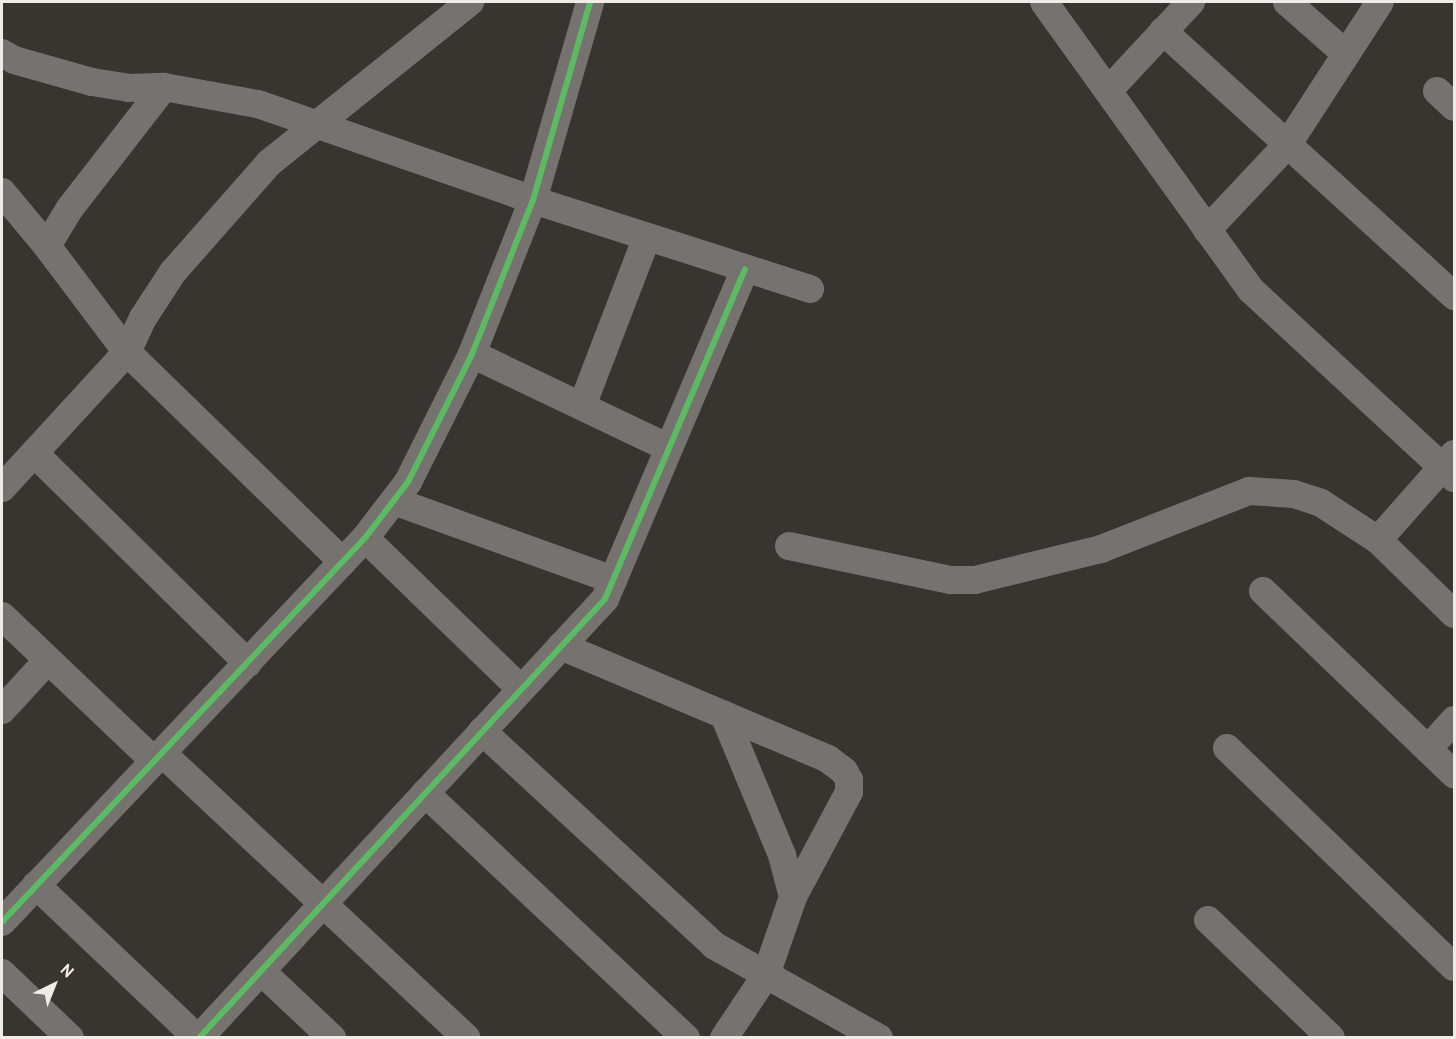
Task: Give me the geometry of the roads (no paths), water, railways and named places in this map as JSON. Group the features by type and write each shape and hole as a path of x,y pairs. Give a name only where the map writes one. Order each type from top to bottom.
{"street":[{"path":"2,488 127,352 142,318 173,272 269,163 470,2"},
{"path":"2,922 343,562 365,538 408,482 471,354 533,200 590,2"},
{"path":"1044,2 1251,290 1451,467 1378,540"},
{"path":"1108,92 1191,2"},
{"path":"1287,2 1346,54"},
{"path":"1208,230 1288,144 1380,2"},
{"path":"1163,31 1455,296"},
{"path":"6,60 92,82 128,88 164,87 258,105 320,124 533,200 810,289"},
{"path":"47,246 70,208 164,87"},
{"path":"2,192 47,246 127,352 343,562"},
{"path":"582,406 647,237"},
{"path":"36,885 198,1038 605,598 745,269"},
{"path":"471,354 669,448"},
{"path":"34,453 248,663"},
{"path":"789,546 951,580 975,580 1091,553 1249,491 1294,494 1322,503 1378,540 1455,614"},
{"path":"394,501 613,580"},
{"path":"365,538 521,689"},
{"path":"1263,591 1455,774"},
{"path":"2,616 48,660 323,903 460,1035"},
{"path":"561,646 828,759 844,771 849,780 849,792 794,897 766,975 724,1038"},
{"path":"2,710 48,660"},
{"path":"724,715 782,855 794,897"},
{"path":"1428,749 1455,720"},
{"path":"482,731 715,946 879,1038"},
{"path":"1227,748 1455,967"},
{"path":"425,793 686,1038"},
{"path":"1208,920 1331,1038"},
{"path":"261,971 332,1038"},
{"path":"2,973 70,1038"}]}
